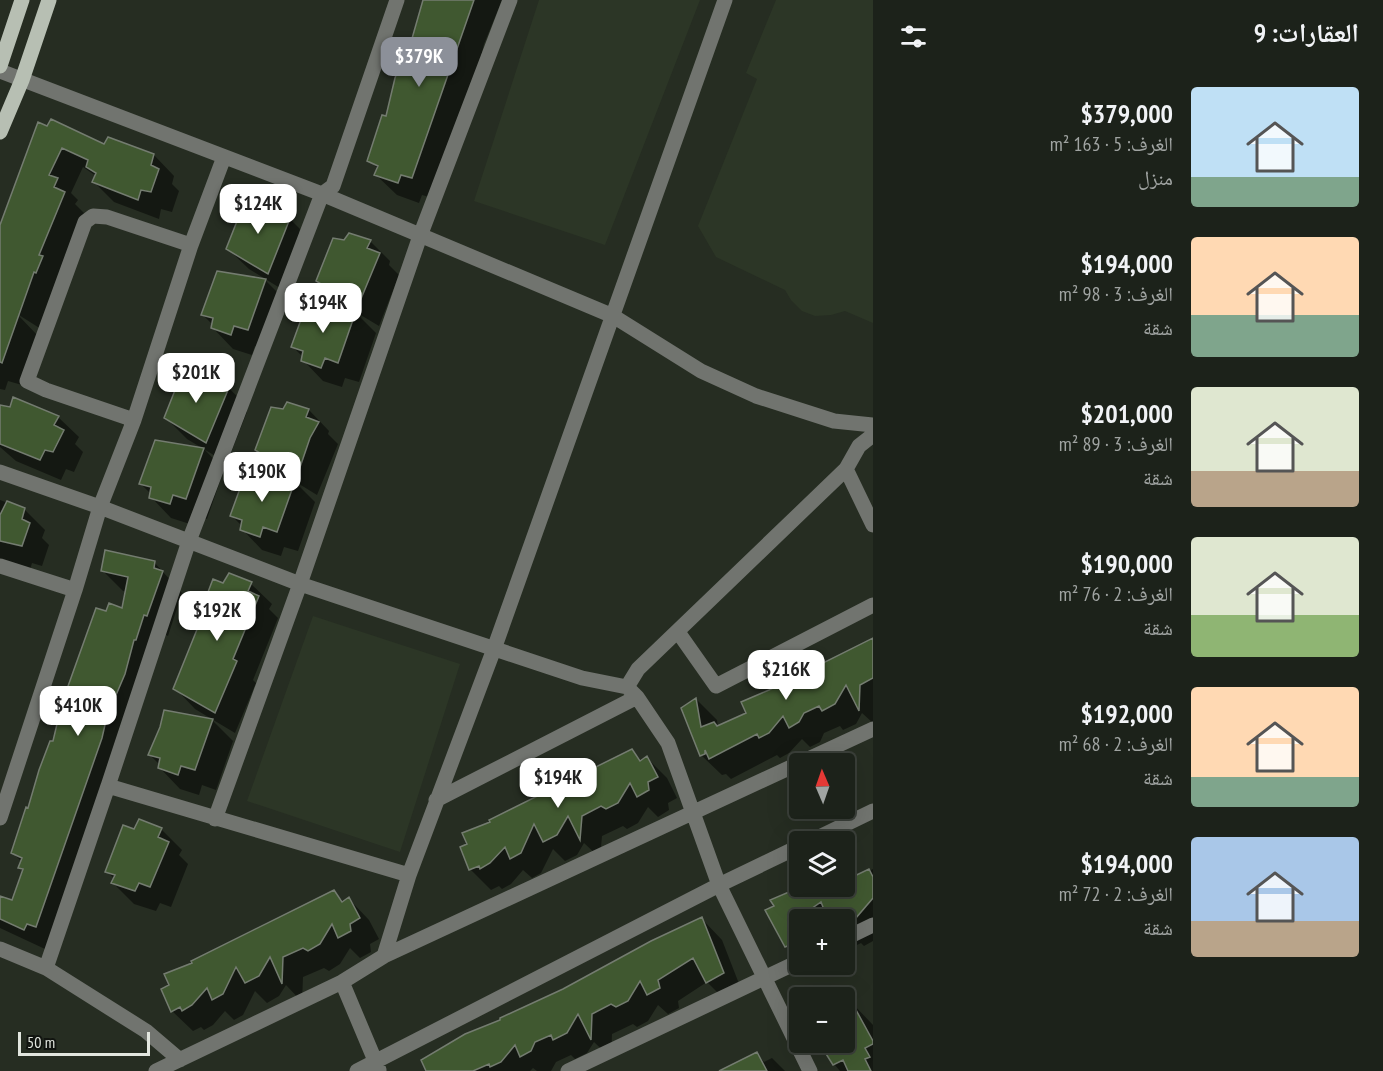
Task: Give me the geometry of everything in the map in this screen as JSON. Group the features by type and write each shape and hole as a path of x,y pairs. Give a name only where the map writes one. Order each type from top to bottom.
{"main road":[{"path":"0,66 5,33 22,0"},
{"path":"0,132 22,80 49,0"}],"street":[{"path":"46,968 189,541 322,194 333,186 397,0"},
{"path":"215,819 300,584 420,236 510,0"},
{"path":"384,957 409,875 494,649 725,0"},
{"path":"0,71 322,194 614,316 701,371 756,396 834,421 873,425"},
{"path":"0,818 100,507 134,420 191,245 224,157"},
{"path":"134,420 46,390 27,381 85,222 93,216 107,217 191,245"},
{"path":"436,800 632,692 638,669 846,469 859,446 873,435"},
{"path":"846,469 873,525"},
{"path":"0,472 100,507 300,584 582,678 632,692 668,743 719,885 810,1071"},
{"path":"0,566 75,590"},
{"path":"678,632 716,686 873,605"},
{"path":"156,1071 342,982 384,957 873,729"},
{"path":"108,786 409,875"},
{"path":"832,831 873,811"},
{"path":"357,1071 378,1066 719,885 789,851"},
{"path":"855,934 873,925"},
{"path":"0,949 46,968 146,1031 180,1060"},
{"path":"568,1071 789,966"},
{"path":"342,982 378,1066"}],"shaded area":[{"path":"539,0 700,0 605,245 474,201"},
{"path":"776,0 873,0 873,323 845,311 815,316 802,311 785,290 716,257 698,226 757,79 746,73"},
{"path":"313,616 460,664 400,852 247,801"}],"building":[{"path":"423,0 474,0 412,178 401,175 398,183 374,175 378,166 367,161 382,115 386,116 395,78 406,48 409,49"},
{"path":"51,119 104,144 108,137 154,154 151,165 159,169 151,192 141,190 138,200 92,182 96,173 86,167 88,160 62,148 49,175 58,178 54,187 65,192 39,255 43,256 36,273 34,272 2,363 0,362 0,225 38,122 47,126"},
{"path":"258,200 281,208 277,216 289,221 268,274 226,249 243,206 254,208"},
{"path":"349,233 371,240 367,248 380,253 358,306 316,281 333,238 344,240"},
{"path":"217,271 266,279 248,330 234,326 231,335 211,328 213,318 201,315"},
{"path":"307,303 356,311 338,363 325,358 321,368 301,361 303,351 291,347"},
{"path":"197,370 219,377 215,385 228,390 206,443 164,418 181,375 192,377"},
{"path":"13,397 59,416 54,425 64,430 53,452 45,450 40,460 0,444 0,405 10,407"},
{"path":"287,402 309,409 306,417 319,422 310,438 297,476 255,450 271,407 283,409"},
{"path":"155,440 204,448 186,499 173,495 170,504 149,498 151,487 139,484"},
{"path":"246,472 295,481 277,532 263,527 260,537 240,530 242,520 230,516"},
{"path":"7,501 25,508 22,519 30,523 22,546 0,541 0,515"},
{"path":"105,550 155,561 154,568 163,571 147,616 144,615 136,640 134,640 125,674 107,716 102,738 36,927 27,924 24,930 0,919 0,896 12,900 23,869 18,868 22,858 11,853 39,770 50,741 53,741 62,703 96,608 106,611 109,603 122,608 128,577 101,571"},
{"path":"229,573 252,582 248,591 259,596 233,659 237,661 215,713 173,689 198,627 195,626 213,579 223,583"},
{"path":"873,638 873,678 860,685 859,711 846,685 835,704 822,711 819,706 804,713 799,722 789,728 783,716 769,733 759,738 757,734 709,759 705,750 705,754 700,756 681,708 696,698 701,727 714,722 717,726 746,713 741,702"},
{"path":"164,710 213,719 195,770 181,766 178,775 158,768 160,758 148,755 160,727"},
{"path":"632,749 640,761 647,756 658,777 648,782 649,790 637,797 630,783 618,803 606,809 601,806 582,816 580,840 568,816 557,835 543,842 534,824 521,853 510,859 505,847 490,863 480,869 479,866 469,870 460,847 467,844 462,833 490,822 489,820"},
{"path":"139,819 162,828 158,837 169,842 150,887 139,883 135,891 111,883 115,875 105,872 123,825 134,829"},
{"path":"869,869 873,877 873,898 855,919 855,909 824,909 821,902 811,909 789,909 789,945 785,947 765,910 774,906 770,900 789,892 789,897 855,897 855,876"},
{"path":"334,890 342,902 349,897 360,918 350,924 351,931 338,938 332,924 320,944 308,951 303,948 283,957 282,984 270,957 259,976 245,983 236,967 223,994 212,1000 207,988 192,1005 182,1011 180,1007 171,1012 161,989 169,985 164,974 192,963 191,961"},
{"path":"702,917 724,973 706,983 693,958 658,980 660,988 647,995 640,981 628,1001 616,1007 611,1004 592,1014 591,1040 578,1014 567,1033 553,1040 551,1035 535,1042 531,1051 520,1057 515,1045 501,1062 490,1067 489,1064 473,1071 426,1071 421,1060 465,1034 500,1020 563,989 651,941"},
{"path":"855,1008 873,1041 873,1044 865,1048 870,1057 865,1059 871,1071 848,1071 843,1060 833,1065 826,1053 855,1053"},
{"path":"757,1052 767,1071 719,1071"}]}
